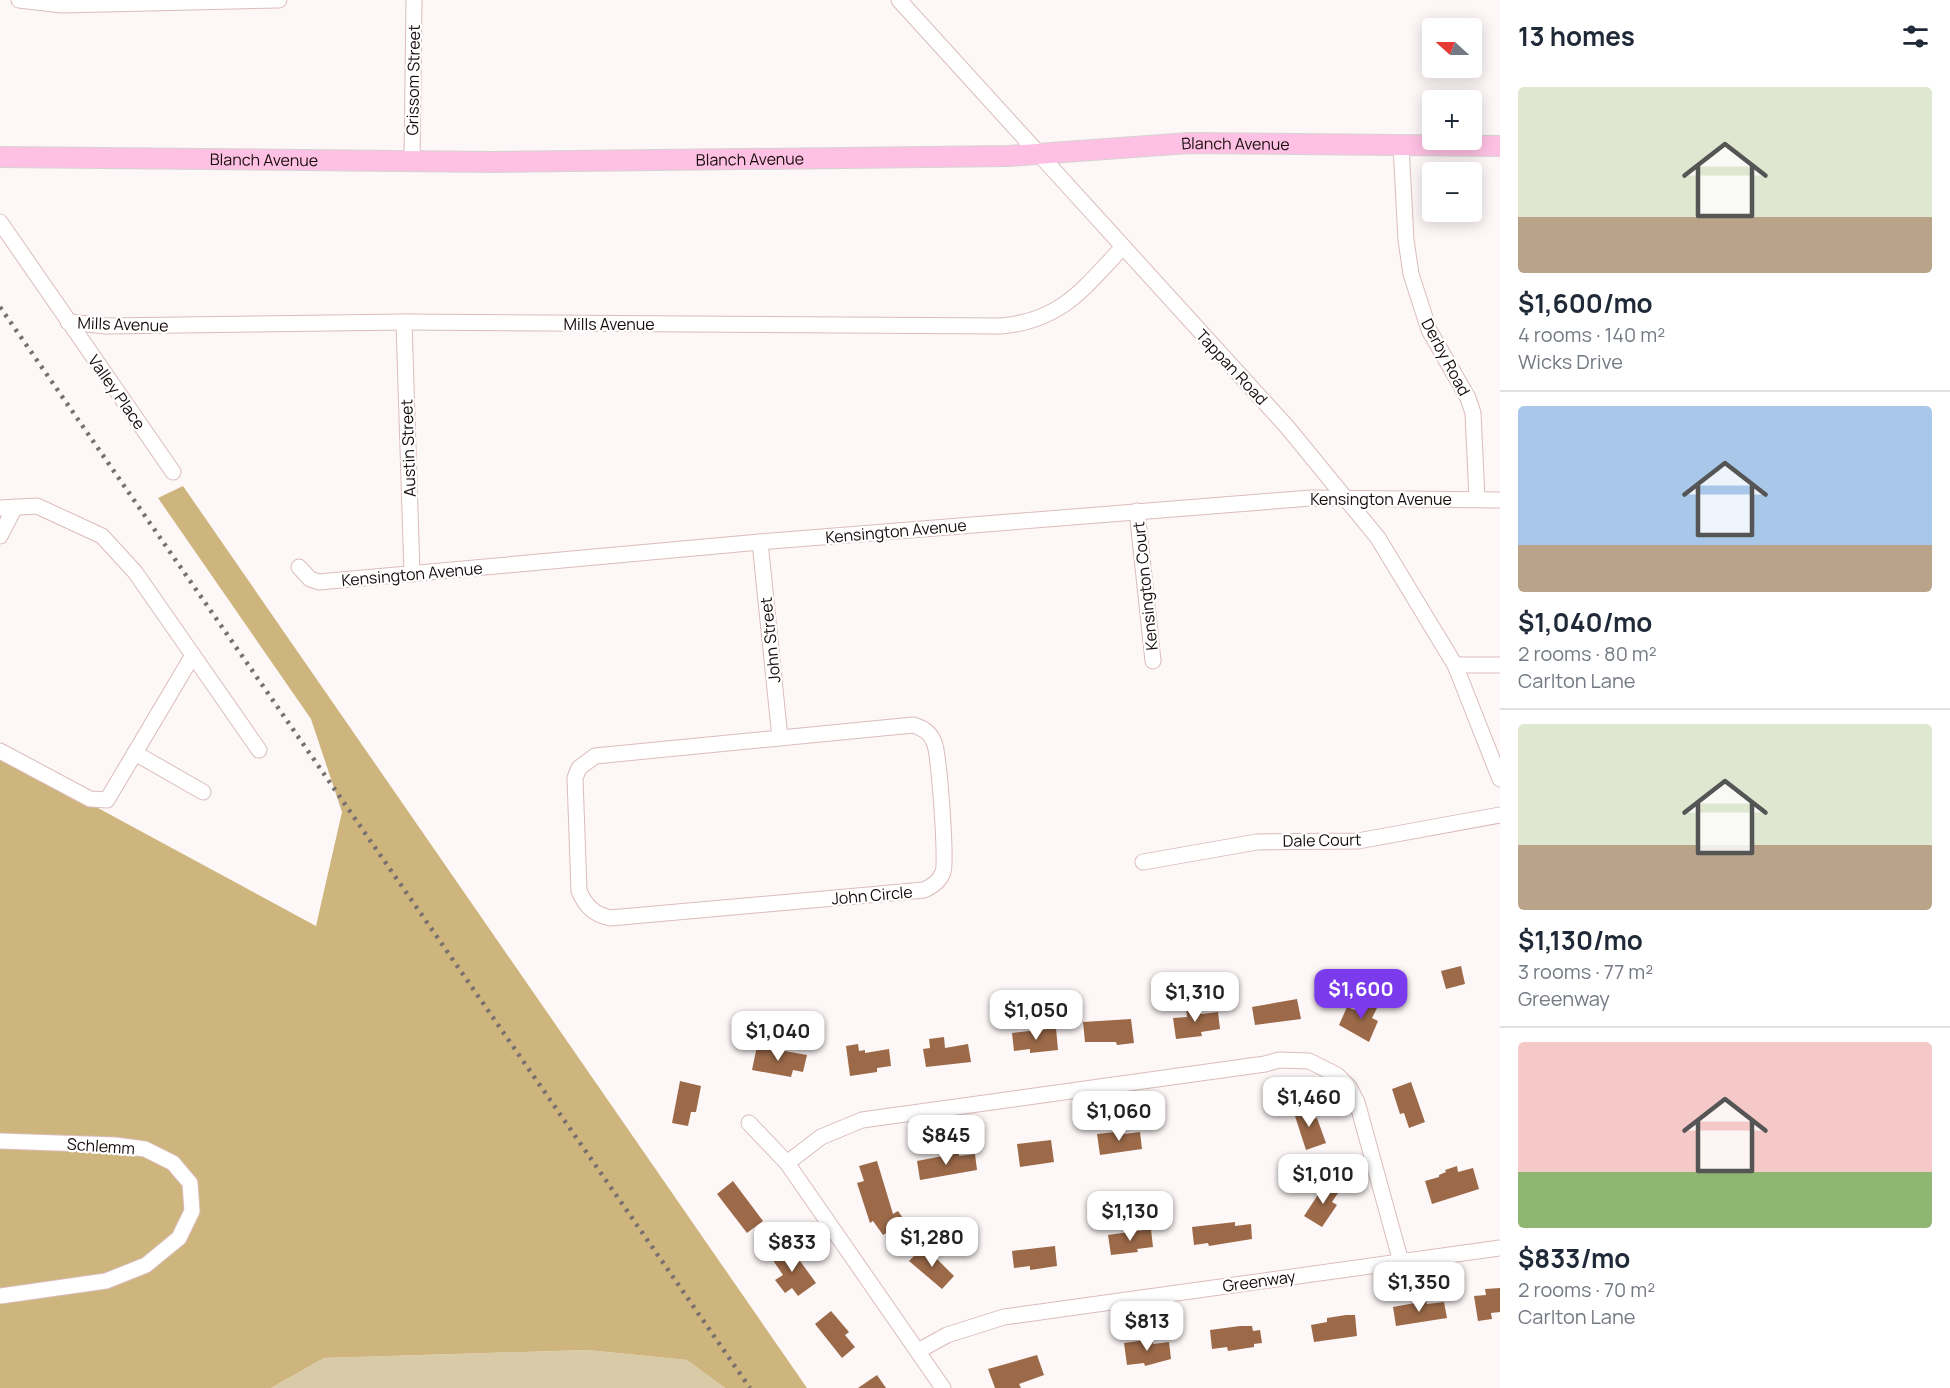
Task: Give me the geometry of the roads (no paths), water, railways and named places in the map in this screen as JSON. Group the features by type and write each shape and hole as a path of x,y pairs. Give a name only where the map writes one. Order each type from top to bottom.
{"main road":[{"name":"Blanch Avenue","path":"0,157 412,161 1036,154 1189,143 1500,146"}],"street":[{"path":"19,0 62,4 279,0"},
{"name":"Grissom Street","path":"412,161 414,0"},
{"name":"Tappan Road","path":"899,0 1036,154 1288,428 1378,538 1455,665 1500,779"},
{"name":"Derby Road","path":"1401,145 1406,240 1411,274 1428,330 1468,398 1473,413 1477,499"},
{"name":"Valley Place","path":"0,222 173,472"},
{"name":"Mills Avenue","path":"68,322 137,326 404,322 1022,324 1040,319 1073,300 1122,248"},
{"name":"Austin Street","path":"404,322 412,574"},
{"name":"Kensington Avenue","path":"299,567 310,579 319,582 760,542 1343,496 1500,500"},
{"path":"0,536 8,507 37,506 102,536 135,572 260,750"},
{"name":"Kensington Court","path":"1137,511 1153,661"},
{"name":"John Street","path":"760,542 780,738"},
{"path":"0,751 90,799 107,800 194,655"},
{"path":"1455,665 1500,665"},
{"name":"John Circle","path":"904,725 923,728 935,745 945,860 940,880 924,890 610,918 590,909 579,891 575,778 586,760 595,756 780,738 904,725"},
{"path":"135,753 203,792"},
{"name":"Dale Court","path":"1143,862 1257,842 1358,841 1500,815"},
{"path":"787,1163 821,1137 862,1120 1241,1068 1280,1060 1309,1061 1337,1075 1358,1102 1401,1262"},
{"path":"749,1123 787,1163 943,1388"},
{"name":"Schlemm","path":"0,1141 114,1145 145,1149 173,1162 190,1183 192,1211 179,1238 146,1264 106,1281 0,1296"},
{"name":"Greenway","path":"918,1351 956,1331 1004,1317 1500,1248"}],"railway":[{"path":"0,307 750,1388"}]}
